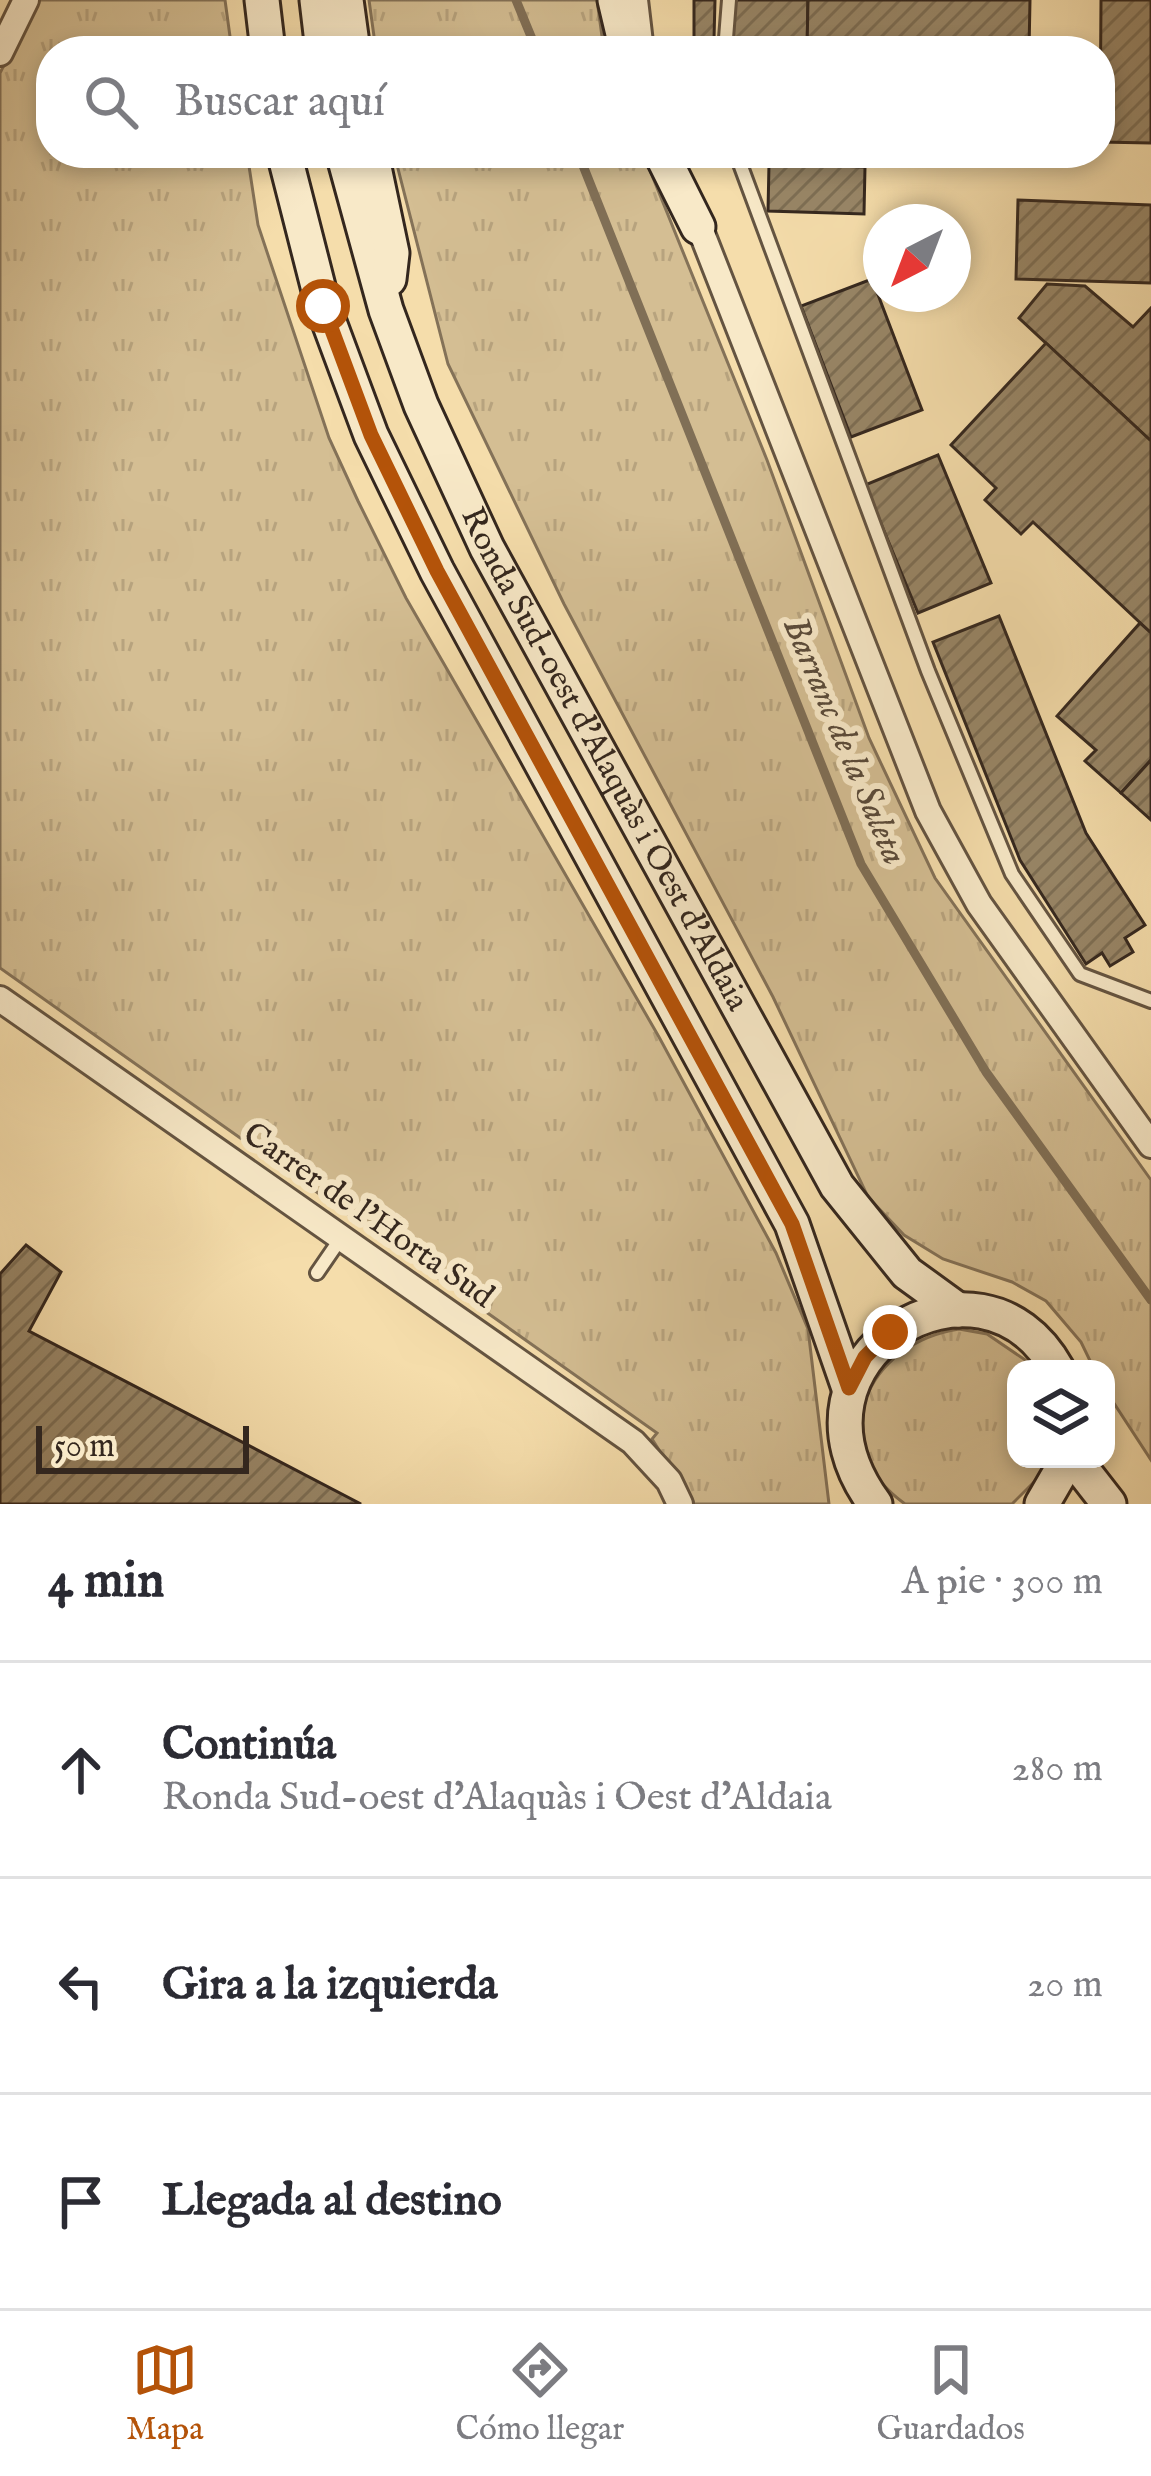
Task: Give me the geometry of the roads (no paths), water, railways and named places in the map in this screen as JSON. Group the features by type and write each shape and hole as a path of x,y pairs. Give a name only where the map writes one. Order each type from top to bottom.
{"main road":[{"path":"262,0 266,36"},
{"path":"317,0 321,36"},
{"path":"346,0 350,36"},
{"path":"615,0 624,36"},
{"name":"Ronda Sud-oest d'Alaquàs i Oest d'Aldaia","path":"288,168 323,306 371,435 437,571 792,1224 849,1388 843,1418 860,1495"},
{"name":"Ronda Sud-oest d'Alaquàs i Oest d'Aldaia","path":"347,168 386,310 421,405 488,548 837,1186 907,1273 958,1310"},
{"path":"373,168 392,254 386,310"},
{"path":"668,168 698,227"},
{"path":"849,1388 865,1357 890,1332 922,1315 958,1310 993,1315 1024,1330 1050,1360"},
{"path":"1042,1504 1065,1468"},
{"path":"1079,1468 1109,1504"}],"street":[{"path":"0,53 26,0"},
{"path":"635,0 639,36"},
{"path":"680,168 698,227 928,811 979,904 1151,1144"},
{"name":"Carrer de l'Horta Sud","path":"0,999 633,1442 669,1481 680,1504"},
{"path":"1122,1105 1151,1130"}],"lane":[{"path":"726,36 729,0"},
{"path":"742,168 928,671 1012,874 1080,974 1151,1001"},
{"path":"317,1273 342,1237"}],"waterway":[{"name":"Barranc de la Saleta","path":"516,0 531,36"},
{"name":"Barranc de la Saleta","path":"584,168 861,864 986,1072 1151,1300"}]}
